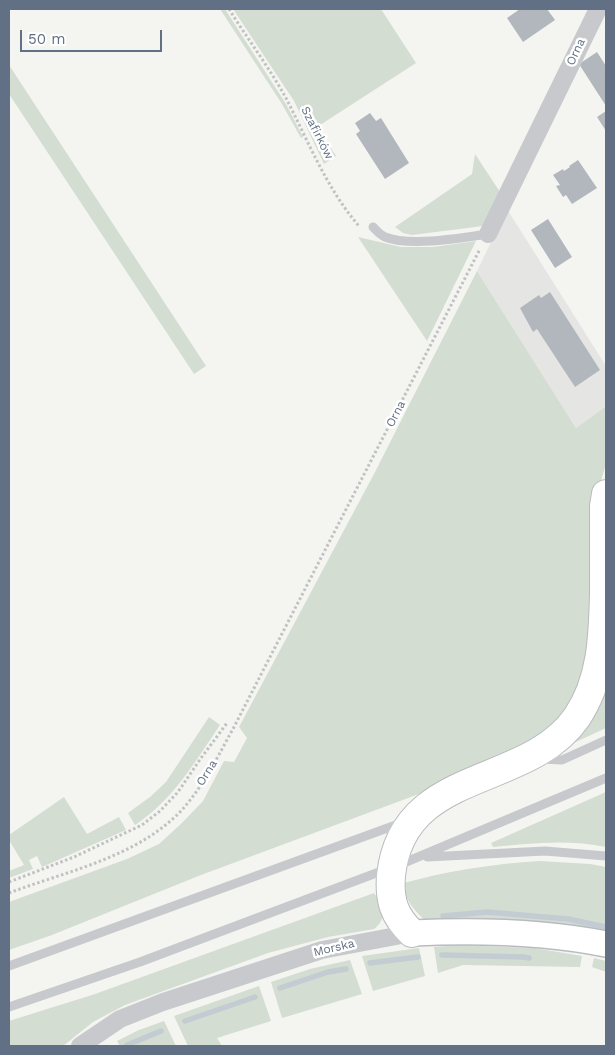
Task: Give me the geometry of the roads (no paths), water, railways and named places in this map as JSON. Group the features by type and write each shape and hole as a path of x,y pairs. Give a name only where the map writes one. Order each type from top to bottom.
{"highway":[{"path":"412,933 401,922 390,891 392,867 404,832 428,805 447,792 527,759 562,736 577,718 588,699 595,680 603,632 604,506 606,494"}],"main road":[{"name":"Morska","path":"412,933 499,932 561,936 606,944"}],"street":[{"name":"Orna","path":"488,234 598,9"},
{"name":"Morska","path":"80,1046 120,1019 163,1002 322,950 412,933"}],"lane":[{"path":"373,228 388,238 402,241 451,239 488,234"},
{"path":"527,759 562,760 606,740"},
{"path":"9,1007 140,962 419,858 606,778"},
{"path":"9,966 416,817"},
{"path":"419,858 545,851 606,856"}],"waterway":[{"path":"443,916 487,912 568,919 606,927"},
{"path":"442,955 529,958"},
{"path":"370,963 418,957"},
{"path":"280,988 328,972 346,969"},
{"path":"185,1021 255,997"},
{"path":"127,1045 161,1031"}]}
